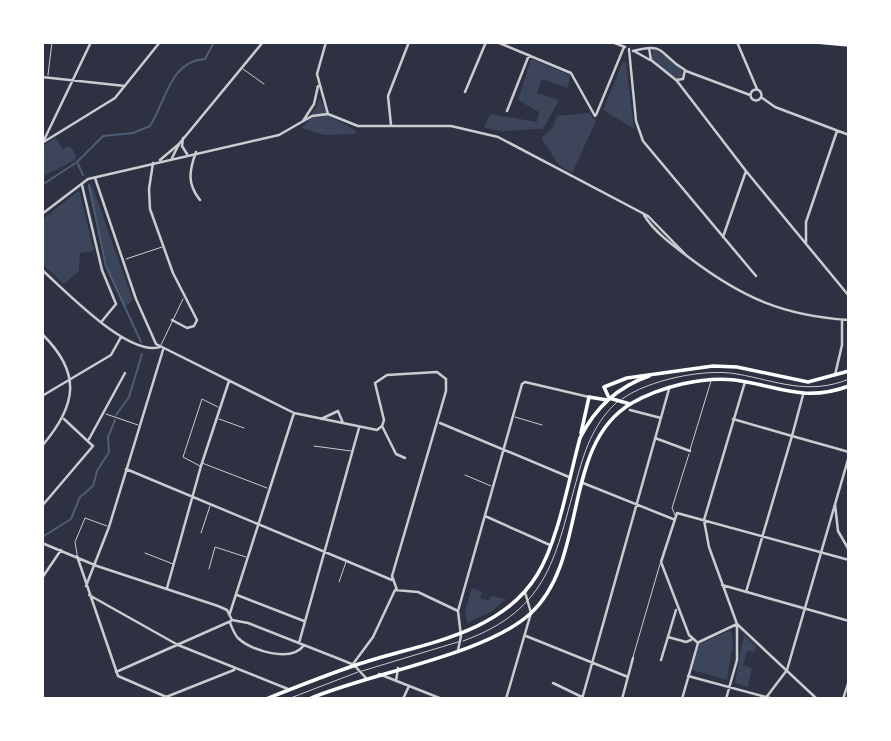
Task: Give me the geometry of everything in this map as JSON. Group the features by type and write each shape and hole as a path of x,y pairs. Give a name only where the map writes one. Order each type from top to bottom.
{"main road":[{"path":"816,42 849,45"},
{"path":"608,399 604,390 609,383 725,365 796,381 846,372"},
{"path":"580,438 608,399 628,385 649,376"},
{"path":"309,699 485,640 531,613 546,594 559,567 600,435 630,407 650,393 711,381 744,382 803,395 823,394 849,386"},
{"path":"266,699 354,665 460,632 502,613 525,592 538,573 550,545 589,397 618,401 630,407"}],"street":[{"path":"43,142 91,42"},
{"path":"43,142 109,103 160,42"},
{"path":"159,161 178,144 263,42"},
{"path":"302,122 314,104 318,86 317,66 326,42"},
{"path":"391,125 388,96 409,42"},
{"path":"465,92 486,42"},
{"path":"497,42 571,73 595,116 629,49"},
{"path":"612,42 651,60 677,81 746,171 849,296"},
{"path":"656,42 686,73 751,93 755,100 761,97"},
{"path":"737,42 761,97 775,107 849,135"},
{"path":"629,49 650,46 660,48"},
{"path":"650,46 651,60"},
{"path":"629,49 636,121 643,141 756,276"},
{"path":"507,111 529,55"},
{"path":"677,81 686,73"},
{"path":"42,77 125,86"},
{"path":"318,86 328,114"},
{"path":"751,93 757,89"},
{"path":"42,214 94,177 279,135 312,116 328,114 358,126 451,126 498,137 644,215 686,255 732,288 767,305 817,319 849,320"},
{"path":"806,244 806,222 838,131"},
{"path":"183,138 182,146 187,154"},
{"path":"172,158 178,144"},
{"path":"195,152 189,176 193,192 200,200"},
{"path":"153,163 148,198 164,246 196,316 196,323 187,328 172,320"},
{"path":"723,237 746,171"},
{"path":"94,177 150,335 162,348 294,413 377,430 384,420 375,387 378,380 387,375 440,373 446,385 438,423 392,580"},
{"path":"82,183 103,270 116,303 102,321"},
{"path":"42,270 121,337 138,346 162,348"},
{"path":"835,376 839,363 842,320"},
{"path":"42,334 60,355 71,379 64,419 42,446"},
{"path":"42,396 111,355 121,337"},
{"path":"86,586 97,566 162,348"},
{"path":"839,363 846,372"},
{"path":"89,439 125,373"},
{"path":"167,588 201,464 229,381"},
{"path":"458,650 461,642 458,611 525,382 589,397"},
{"path":"726,699 737,660 737,624 709,547 704,520 744,382"},
{"path":"553,683 582,698 670,388"},
{"path":"746,592 803,395"},
{"path":"630,407 660,418"},
{"path":"321,419 338,411 343,422"},
{"path":"294,413 229,613 240,639 279,656 288,655 304,645"},
{"path":"42,506 92,447 89,439 64,419"},
{"path":"733,419 849,454 787,670 765,698"},
{"path":"438,423 569,477"},
{"path":"382,426 396,454 405,458"},
{"path":"299,643 359,428"},
{"path":"655,438 690,451"},
{"path":"126,469 392,580 397,590"},
{"path":"583,483 636,505 675,516 704,520 849,560"},
{"path":"835,503 838,531 849,550"},
{"path":"485,516 550,545"},
{"path":"675,516 661,562 691,640"},
{"path":"42,543 97,566 218,606 229,613"},
{"path":"42,578 61,550"},
{"path":"77,556 116,672 121,679 171,699"},
{"path":"722,585 849,621"},
{"path":"397,590 418,592 458,611"},
{"path":"354,665 373,637 388,601 397,590"},
{"path":"506,699 531,613 525,592"},
{"path":"89,594 178,645 234,670 289,690"},
{"path":"237,595 304,621"},
{"path":"661,660 677,608"},
{"path":"116,672 231,622 299,643 354,665 366,678"},
{"path":"682,699 698,643 709,634 737,624"},
{"path":"737,624 817,699"},
{"path":"526,636 628,677"},
{"path":"668,637 698,643"},
{"path":"622,699 633,658"},
{"path":"396,681 398,668"},
{"path":"166,697 234,670"},
{"path":"379,674 442,699"},
{"path":"688,676 730,685 774,699"},
{"path":"42,682 42,694"},
{"path":"843,699 849,683"},
{"path":"403,699 410,686"}],"lane":[{"path":"48,78 52,42"},
{"path":"243,68 264,84"},
{"path":"42,129 48,130"},
{"path":"122,261 164,246"},
{"path":"162,348 185,294"},
{"path":"288,699 359,671 461,642 502,622 528,602 553,561 588,440 601,419 618,401 655,383 713,373 735,373 802,388 830,385 849,379"},
{"path":"675,516 672,508 711,381"},
{"path":"220,408 202,399 183,459 269,488"},
{"path":"104,413 138,425"},
{"path":"513,417 541,425"},
{"path":"216,419 244,428"},
{"path":"314,446 354,452"},
{"path":"464,475 493,487"},
{"path":"201,533 211,504"},
{"path":"77,556 75,542 85,518 109,527"},
{"path":"209,569 214,547 248,558"},
{"path":"145,553 173,564"},
{"path":"339,582 346,560"},
{"path":"633,658 661,562"}],"shaded area":[{"path":"653,49 659,49 682,70 682,78 676,79 652,59"},
{"path":"531,59 570,75 568,88 542,79 537,93 559,100 543,129 505,131 484,127 490,114 537,122 539,112 518,100"},
{"path":"623,61 626,63 634,129 603,110"},
{"path":"320,99 329,116 355,130 356,134 324,135 301,128 307,123"},
{"path":"589,113 596,121 572,173 559,165 541,138 551,130 557,116"},
{"path":"56,138 63,149 70,146 76,155 75,160 42,177 42,146"},
{"path":"92,185 133,301 124,307 110,275 88,188"},
{"path":"79,190 94,251 80,253 79,271 64,284 42,264 42,220"},
{"path":"472,588 482,592 480,598 489,601 491,596 506,599 491,612 467,623 465,611"},
{"path":"731,630 733,643 727,680 692,670 699,644"},
{"path":"744,634 756,646 755,652 747,651 743,665 752,668 748,687 735,683"}],"waterway":[{"path":"42,185 77,162 103,136 133,133 150,126 176,74 193,61 205,59 214,42"},
{"path":"78,164 83,175"},
{"path":"89,185 106,266 141,342"},
{"path":"116,415 129,397 142,354"},
{"path":"44,536 71,519 80,497 93,486 97,471 109,452 108,437 115,420"}]}
